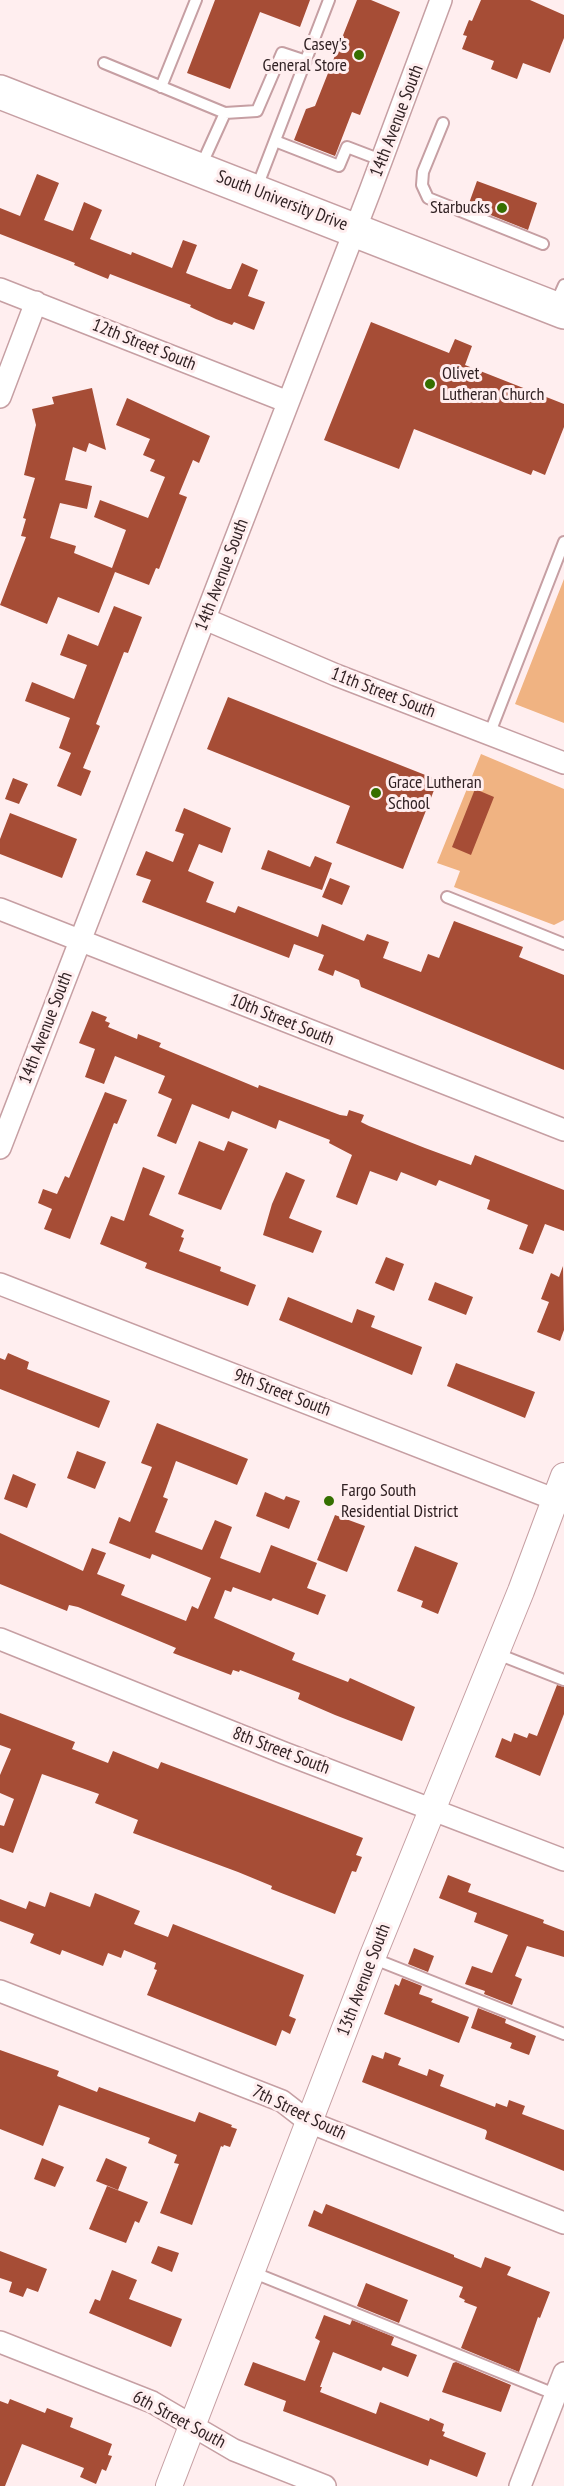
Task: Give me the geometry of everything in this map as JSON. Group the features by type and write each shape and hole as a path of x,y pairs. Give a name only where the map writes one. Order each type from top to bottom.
{"main road":[{"name":"South University Drive","path":"0,92 354,229 560,302"}],"street":[{"name":"14th Avenue South","path":"0,1148 441,0"},
{"name":"12th Street South","path":"0,289 288,402"},
{"path":"0,397 36,302"},
{"name":"11th Street South","path":"205,619 336,675 564,763"},
{"name":"10th Street South","path":"0,909 564,1130"},
{"name":"9th Street South","path":"0,1284 560,1502"},
{"name":"13th Avenue South","path":"169,2486 372,1958 495,1653 560,1502 564,1476"},
{"name":"8th Street South","path":"0,1639 564,1860"},
{"name":"7th Street South","path":"0,1990 282,2101 309,2122 564,2223"},
{"name":"6th Street South","path":"0,2342 152,2402 234,2450 325,2486"},
{"path":"520,2486 560,2396 564,2373"}],"lane":[{"path":"161,87 196,0"},
{"path":"256,191 329,0"},
{"path":"104,63 225,113 257,111 282,53 306,61"},
{"path":"200,169 225,113"},
{"path":"443,123 423,172 422,185 428,198 543,244"},
{"path":"275,141 339,166 347,147 381,160"},
{"path":"489,735 564,542"},
{"path":"447,897 564,944"},
{"path":"495,1653 564,1680"},
{"path":"372,1958 564,2034"},
{"path":"251,2272 560,2396"}],"shaded area":[{"path":"564,579 564,723 515,704"},
{"path":"481,754 564,789 564,920 554,925 454,887 460,871 437,863"}],"building":[{"path":"215,0 310,0 300,27 260,12 230,89 187,73"},
{"name":"Casey's General Store","path":"357,0 371,0 400,12 360,115 352,112 335,156 294,140 306,109 315,106"},
{"path":"481,0 530,0 564,15 564,38 550,73 523,63 517,79 491,69 494,61 462,49 467,36 463,35"},
{"path":"37,174 59,183 44,220 73,231 84,202 102,210 90,239 172,268 183,240 197,245 186,273 228,289 231,289 242,263 258,270 248,296 265,302 254,330 234,322 232,325 216,319 190,307 191,305 110,274 108,279 74,265 75,263 0,234 0,208 20,216"},
{"name":"Starbucks","path":"477,181 537,203 528,230 468,206"},
{"name":"Olivet Lutheran Church","path":"371,322 449,353 455,339 472,346 465,365 564,404 564,427 545,475 533,470 531,475 414,429 399,469 324,440"},
{"path":"92,388 106,450 89,443 86,452 73,447 65,480 92,486 87,509 60,503 50,538 76,546 74,553 112,568 126,530 94,517 100,500 148,518 165,477 150,471 155,460 143,455 150,439 116,425 127,398 210,436 199,463 193,460 179,494 187,497 159,569 156,568 149,585 115,572 99,613 58,597 47,624 0,605 26,537 21,536 26,519 23,518 35,478 24,475 36,425 32,409 54,404 52,397"},
{"path":"114,606 142,617 128,653 124,652 96,724 100,726 83,768 91,771 81,796 57,786 71,753 59,748 70,718 25,701 32,682 74,699 87,665 60,655 68,634 98,646"},
{"name":"Grace Lutheran School","path":"228,697 438,780 403,869 336,843 350,806 207,749"},
{"path":"13,778 28,784 19,804 5,799"},
{"path":"475,789 494,797 471,855 452,847"},
{"path":"184,808 231,828 222,853 199,844 188,871 214,882 206,902 235,913 238,906 318,937 322,924 364,941 367,934 389,942 383,958 421,972 428,954 439,958 454,921 523,947 519,957 564,975 564,1070 361,987 359,980 335,970 333,976 318,970 324,955 294,944 289,958 142,902 151,880 136,875 146,851 173,862 184,834 175,831"},
{"path":"10,813 77,839 62,878 0,854 0,839"},
{"path":"268,850 310,867 315,856 332,863 322,890 261,869"},
{"path":"330,878 350,886 342,905 322,897"},
{"path":"92,1011 107,1017 105,1021 110,1023 108,1027 137,1039 138,1034 161,1043 159,1047 258,1088 259,1085 340,1115 347,1116 349,1110 364,1115 361,1122 425,1148 471,1165 475,1155 564,1190 564,1231 545,1224 533,1254 519,1249 528,1225 487,1209 490,1200 439,1180 436,1186 401,1172 397,1181 370,1171 357,1205 336,1197 352,1155 329,1143 330,1140 279,1120 276,1129 232,1111 229,1119 192,1104 176,1144 157,1136 172,1099 158,1093 165,1076 115,1056 104,1084 85,1077 95,1049 79,1043"},
{"path":"105,1092 127,1100 117,1124 114,1123 70,1239 44,1229 52,1209 38,1203 43,1189 57,1194 65,1176 69,1178"},
{"path":"199,1141 224,1151 228,1141 248,1149 221,1210 178,1194"},
{"path":"143,1167 165,1176 149,1215 184,1230 181,1237 184,1238 179,1251 221,1267 220,1271 256,1285 248,1306 145,1268 147,1263 100,1244 111,1216 124,1221"},
{"path":"286,1172 305,1180 289,1218 322,1231 313,1253 263,1235 272,1204"},
{"path":"386,1257 404,1264 394,1291 375,1283"},
{"path":"563,1266 564,1330 560,1341 537,1332 549,1302 541,1299 551,1273 559,1277"},
{"path":"435,1282 473,1297 466,1315 428,1300"},
{"path":"288,1297 352,1323 357,1309 375,1316 371,1327 422,1347 412,1375 279,1320"},
{"path":"8,1353 29,1362 27,1369 110,1401 99,1428 0,1389 0,1358 5,1360"},
{"path":"456,1363 535,1392 525,1418 447,1386"},
{"path":"157,1423 248,1459 237,1485 176,1461 163,1497 168,1499 155,1532 202,1550 215,1520 232,1527 220,1558 260,1573 271,1545 317,1563 307,1588 326,1595 318,1615 273,1598 271,1601 233,1587 231,1592 225,1590 214,1618 295,1653 292,1660 348,1682 350,1678 415,1707 402,1741 298,1699 300,1693 240,1670 239,1672 233,1670 231,1675 173,1653 176,1648 78,1607 69,1605 67,1611 0,1584 0,1533 83,1571 92,1548 106,1553 97,1574 125,1585 121,1595 186,1621 192,1606 198,1609 211,1578 152,1554 150,1559 109,1543 119,1517 130,1522 152,1467 141,1463"},
{"path":"77,1451 106,1462 95,1489 67,1478"},
{"path":"13,1474 36,1484 27,1508 4,1499"},
{"path":"265,1492 284,1500 286,1496 300,1501 289,1529 256,1516"},
{"path":"335,1515 365,1526 347,1572 317,1560"},
{"path":"415,1546 458,1563 438,1614 421,1607 423,1601 397,1591"},
{"path":"557,1685 564,1687 564,1714 540,1776 495,1757 502,1738 511,1742 514,1733 527,1738 529,1733 537,1736"},
{"path":"0,1713 75,1742 72,1749 108,1763 113,1751 158,1769 161,1762 363,1838 356,1855 362,1857 356,1872 352,1871 335,1914 271,1889 272,1886 238,1872 133,1833 138,1820 95,1803 99,1794 42,1774 13,1853 0,1848 0,1825 4,1826 14,1799 0,1793 0,1775 11,1749 0,1745"},
{"path":"448,1875 471,1884 468,1892 544,1920 543,1923 564,1931 564,1957 527,1946 515,1976 522,1979 512,2005 465,1984 472,1966 492,1973 508,1935 474,1922 477,1913 439,1898"},
{"path":"50,1892 90,1907 95,1893 140,1911 134,1924 168,1937 173,1924 304,1975 289,2016 296,2019 290,2034 282,2030 276,2046 147,1995 157,1970 154,1969 156,1963 124,1950 121,1958 108,1953 103,1966 62,1950 60,1955 30,1943 34,1934 0,1921 0,1899 26,1909 29,1901 45,1907"},
{"path":"414,1948 434,1956 428,1972 408,1964"},
{"path":"402,1978 422,1986 419,1994 433,1999 431,2002 469,2017 459,2043 384,2014 395,1984 399,1986"},
{"path":"478,2008 506,2019 505,2023 536,2036 529,2055 510,2048 512,2043 471,2028"},
{"path":"0,2050 59,2071 57,2076 97,2092 99,2087 195,2122 199,2112 237,2129 230,2147 221,2146 192,2225 160,2213 179,2164 174,2163 177,2155 148,2143 150,2138 59,2105 43,2146 0,2129"},
{"path":"385,2052 401,2058 398,2065 427,2076 429,2069 444,2075 440,2086 495,2107 496,2103 507,2107 509,2100 525,2106 522,2114 564,2130 564,2171 485,2139 486,2130 362,2082 372,2055 383,2059"},
{"path":"42,2158 64,2167 55,2187 34,2179"},
{"path":"106,2158 127,2167 118,2190 96,2181"},
{"path":"107,2186 148,2202 139,2223 135,2221 126,2243 89,2229"},
{"path":"326,2204 481,2268 485,2257 511,2267 507,2275 550,2292 540,2318 538,2317 519,2372 461,2348 477,2307 464,2302 465,2300 459,2297 463,2287 308,2226 314,2210 322,2214"},
{"path":"158,2246 179,2253 172,2272 151,2263"},
{"path":"0,2251 47,2269 38,2292 27,2288 23,2297 9,2292 12,2282 0,2278"},
{"path":"112,2270 137,2280 129,2299 182,2319 171,2347 89,2313 95,2299 100,2301"},
{"path":"366,2283 408,2300 399,2323 357,2306"},
{"path":"324,2315 350,2325 352,2320 394,2337 391,2345 417,2355 408,2377 383,2367 381,2371 333,2352 320,2392 376,2414 380,2402 429,2421 430,2418 444,2424 443,2436 486,2453 477,2477 430,2459 428,2466 283,2411 286,2401 244,2385 253,2362 305,2381 320,2341 315,2338"},
{"path":"456,2362 511,2385 501,2412 442,2392 453,2363"},
{"path":"10,2399 45,2413 47,2408 73,2418 70,2427 112,2444 108,2455 112,2456 106,2471 102,2469 96,2484 80,2477 84,2468 22,2444 5,2486 0,2486 0,2401 8,2404"}],"place":[{"name":"Casey's General Store","path":"359,55"},
{"name":"Starbucks","path":"502,208"},
{"name":"Olivet Lutheran Church","path":"430,384"},
{"name":"Grace Lutheran School","path":"376,793"},
{"name":"Fargo South Residential District","path":"329,1501"}]}
